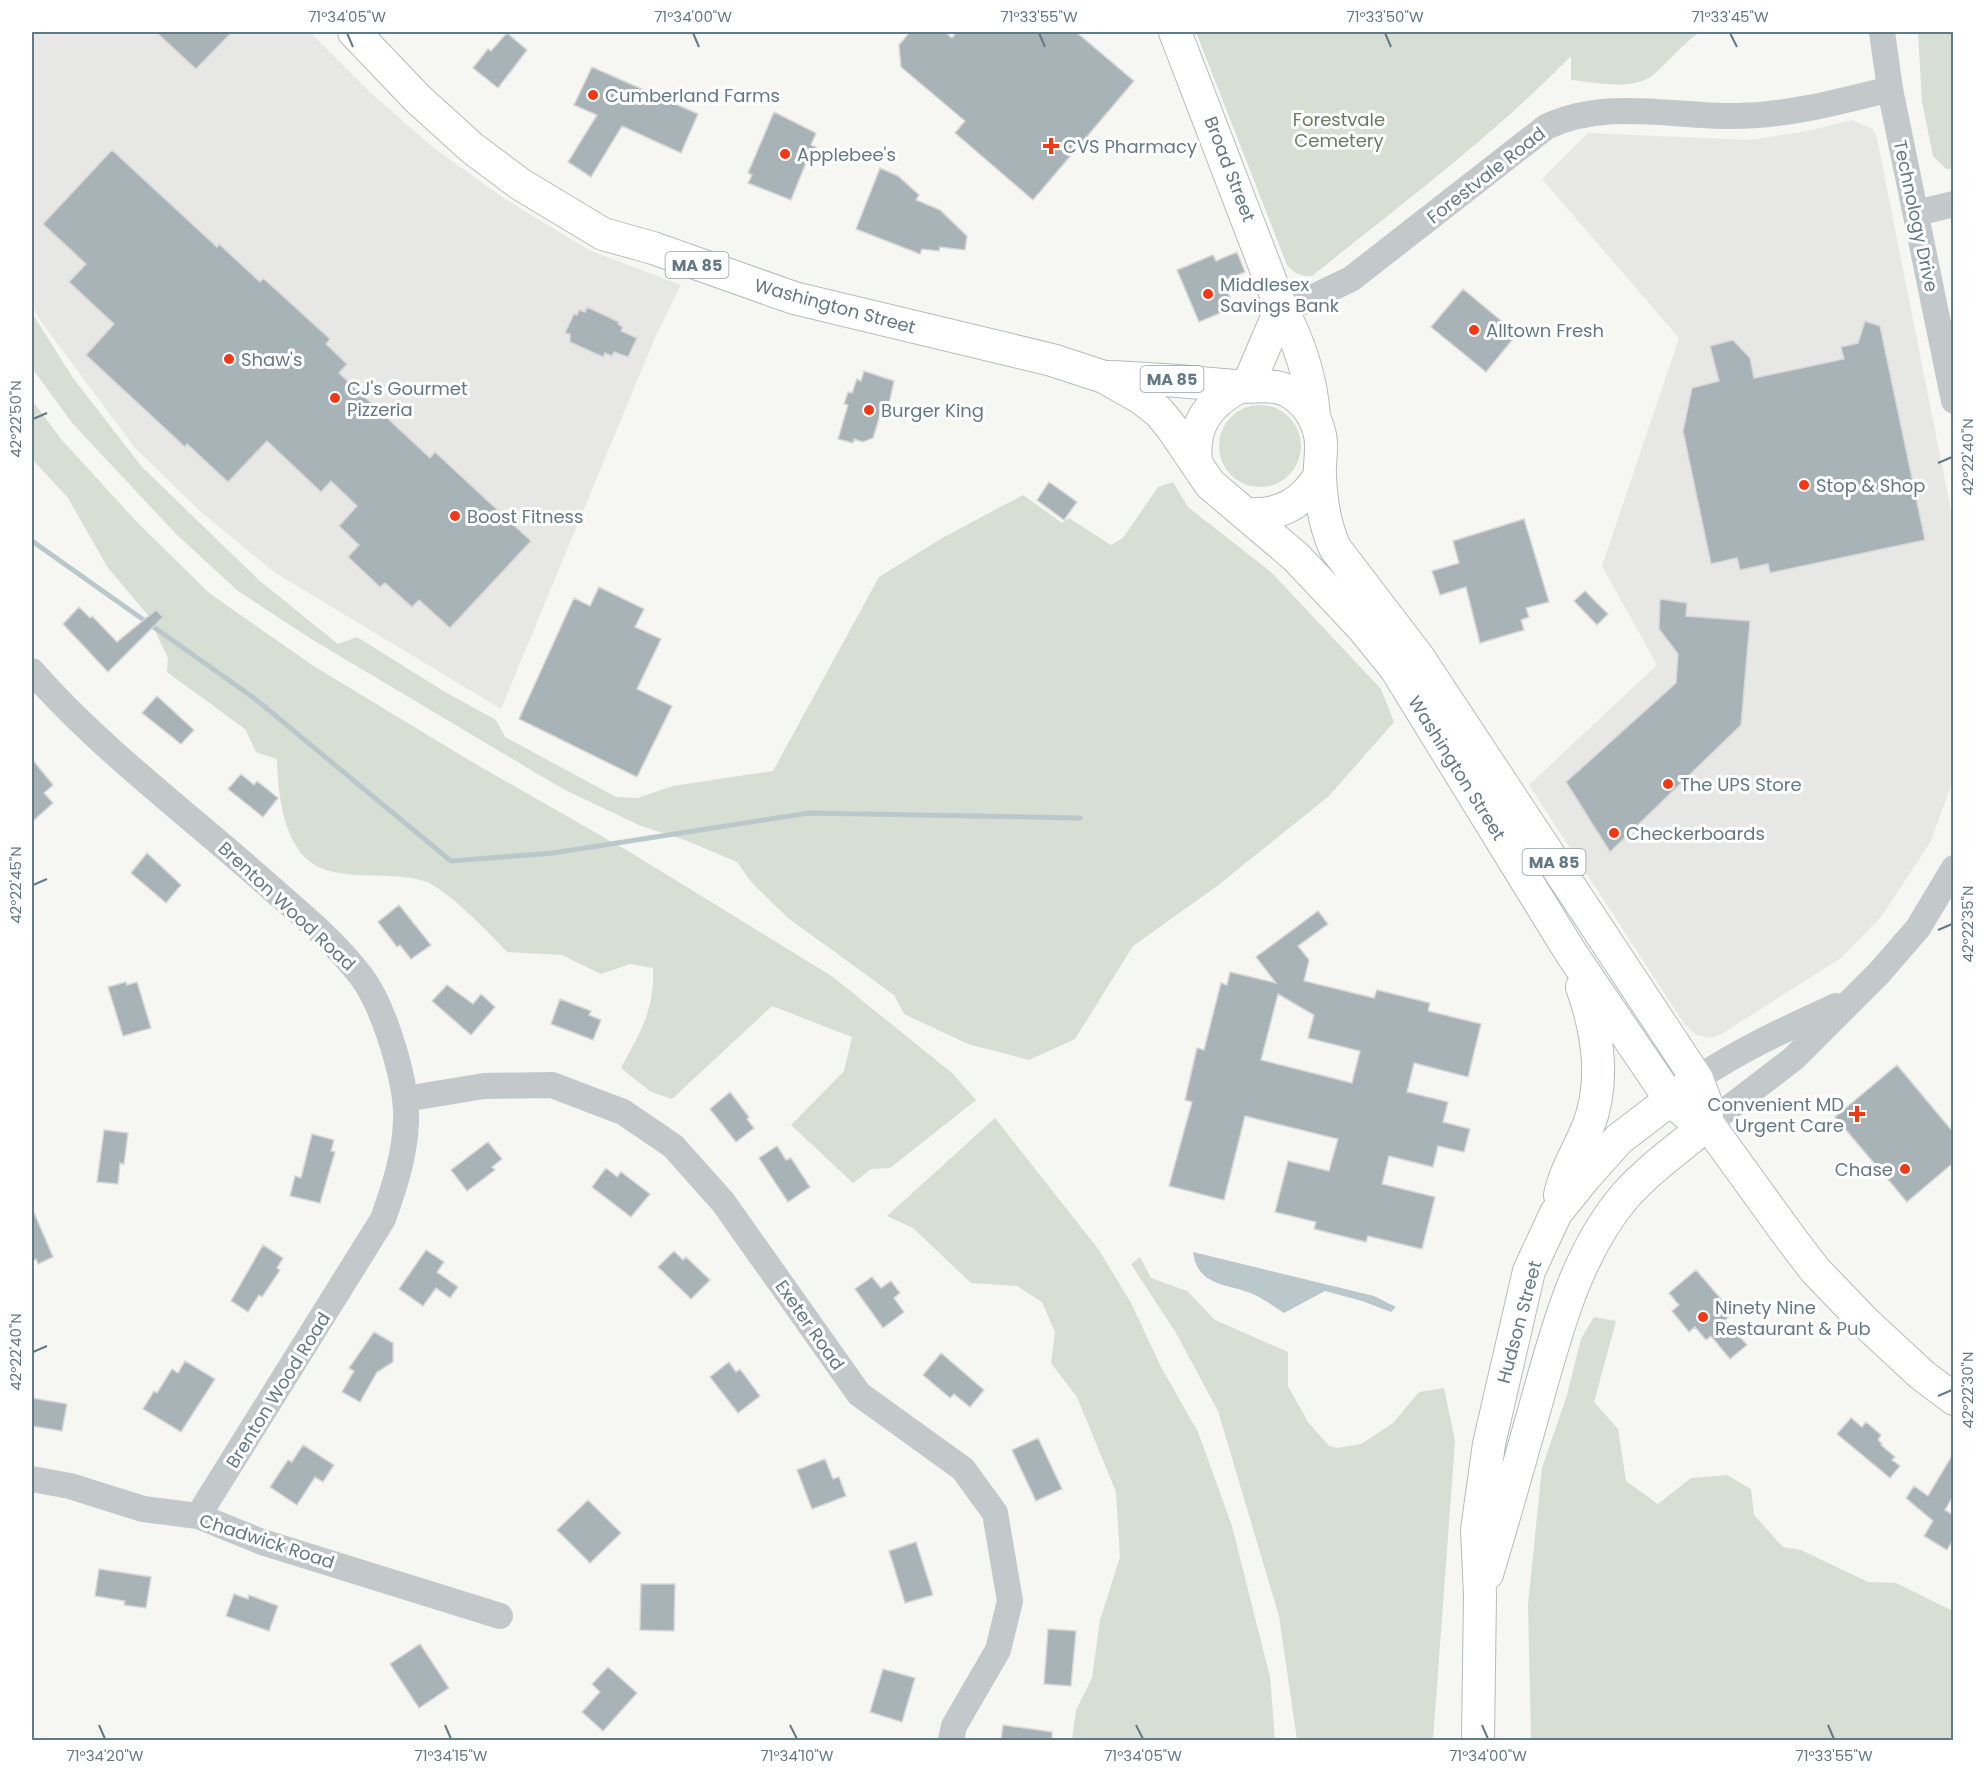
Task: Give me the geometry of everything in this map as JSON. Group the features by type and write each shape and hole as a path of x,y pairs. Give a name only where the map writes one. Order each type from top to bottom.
{"main road":[{"name":"Washington Street","path":"354,32 418,99 472,148 520,184 603,234 653,248 724,275 801,300 1020,351 1104,377 1141,398 1159,412 1210,484 1248,514 1329,592 1362,627 1395,669 1571,954 1670,1099 1687,1114 1708,1124"},
{"name":"Broad Street","path":"1175,32 1281,308 1294,332 1312,384 1314,416"},
{"path":"1196,463 1197,434 1205,414 1219,398 1244,386 1281,308"},
{"name":"Washington Street","path":"1104,377 1275,386 1292,393 1307,405 1314,416 1320,437 1320,474 1329,535 1335,548 1431,675 1697,1079 1705,1100 1708,1124 1767,1209 1815,1270 1893,1350 1953,1399"},
{"path":"1248,514 1277,513 1291,507 1303,499 1320,474"},
{"path":"1556,1214 1563,1184 1589,1125 1597,1083 1597,1037 1571,954"},
{"name":"Hudson Street","path":"1478,1740 1480,1595 1477,1530 1491,1435 1530,1271 1556,1214 1619,1139 1697,1079"},
{"name":"Hudson Street","path":"1480,1595 1511,1497 1545,1370 1575,1281 1608,1219 1625,1196 1708,1124"}],"street":[{"name":"Technology Drive","path":"1882,32 1890,89 1953,401"},
{"name":"Forestvale Road","path":"1281,308 1303,302 1351,279 1546,127 1562,119 1579,114 1616,110 1732,116 1774,114 1890,89"},
{"path":"1916,213 1953,204"},
{"name":"Brenton Wood Road","path":"36,686 119,755 291,906 362,977 383,1014 405,1099 406,1123 400,1160 383,1219 198,1516"},
{"path":"1708,1124 1793,1059 1855,997 1918,928 1953,868"},
{"path":"1697,1079 1769,1035 1855,997"},
{"name":"Exeter Road","path":"405,1099 484,1086 552,1086 623,1112 673,1146 723,1202 859,1394 963,1469 995,1513 1010,1601 998,1650 954,1726 951,1740"},
{"name":"Chadwick Road","path":"32,1479 70,1486 143,1509 198,1516 262,1542 500,1616"}],"shaded area":[{"path":"32,32 310,32 373,95 434,148 505,199 589,250 681,285 654,340 501,709 274,572 200,511 135,448 39,319 32,305"},
{"path":"1852,120 1873,129 1877,138 1953,521 1953,780 1931,841 1882,916 1841,958 1720,1035 1710,1038 1696,1035 1685,1025 1529,785 1657,665 1602,566 1679,338 1542,179 1588,133 1750,140 1807,131"},
{"path":"1193,1252 1374,1296 1396,1307 1391,1312 1325,1291 1284,1313 1255,1295 1208,1279 1196,1264"}],"green space":[{"name":"Forestvale Cemetery","path":"1196,32 1701,32 1686,43 1651,77 1636,83 1608,84 1571,80 1571,56 1510,115 1412,197 1312,276 1304,276 1287,265"},
{"path":"1918,32 1953,32 1953,169 1946,169 1933,156 1922,102"},
{"path":"32,313 73,378 142,467 260,581 338,644 357,637 445,692 496,720 505,737 616,797 637,798 673,786 773,771 879,577 944,537 1023,495 1062,523 1069,518 1111,545 1123,538 1158,487 1173,482 1188,507 1271,572 1381,689 1394,722 1329,796 1217,886 1133,946 1075,1039 1029,1060 968,1044 904,1014 894,995 788,918 752,883 737,862 685,840 641,826 563,789 313,640 238,591 176,534 73,424 32,368"},
{"path":"32,400 61,439 135,520 209,593 312,665 472,762 633,854 833,977 952,1073 976,1100 890,1168 871,1169 853,1183 791,1125 844,1071 852,1037 772,1006 672,1099 651,1092 621,1068 640,1032 649,1008 653,968 630,964 601,974 562,955 507,952 444,892 433,885 413,878 353,875 329,871 314,864 302,854 287,825 279,791 277,759 256,752 245,729 167,672 168,658 147,614 108,568 68,498 32,459"},
{"path":"1252,405 1268,405 1283,412 1294,423 1301,438 1298,462 1289,475 1268,487 1252,487 1237,480 1226,469 1219,454 1219,438 1226,423 1237,412"},
{"path":"995,1118 1099,1250 1131,1303 1161,1367 1198,1432 1232,1526 1270,1677 1275,1740 1072,1740 1076,1710 1092,1678 1100,1620 1120,1557 1116,1492 1077,1397 1051,1363 1055,1332 1042,1302 1017,1286 971,1283 913,1228 887,1216"},
{"path":"1140,1257 1151,1278 1187,1291 1215,1320 1288,1352 1288,1386 1308,1422 1329,1446 1337,1448 1361,1444 1393,1423 1419,1392 1444,1388 1455,1441 1433,1740 1297,1740 1279,1616 1218,1411 1176,1333 1131,1264"},
{"path":"1594,1317 1616,1321 1594,1402 1618,1429 1626,1481 1658,1504 1691,1478 1727,1475 1751,1489 1754,1515 1783,1547 1801,1550 1868,1582 1896,1583 1953,1611 1953,1740 1531,1740 1528,1605 1542,1468 1567,1395 1581,1339"}],"building":[{"path":"156,32 232,32 196,69"},
{"path":"910,32 945,32 952,38 957,32 1076,32 1134,81 1033,200 955,133 965,121 901,67 899,45"},
{"path":"507,33 527,50 498,88 473,68 488,49 491,51"},
{"path":"592,67 698,114 681,153 622,126 591,177 568,162 597,115 574,105"},
{"name":"Applebee's","path":"774,112 816,133 811,145 816,147 810,162 807,160 791,200 748,183 752,175 748,173"},
{"path":"112,150 217,247 219,244 260,282 263,278 330,339 326,344 347,364 339,373 430,458 435,452 531,541 450,628 419,600 412,607 385,583 380,587 348,557 359,545 339,526 357,506 331,481 321,492 267,441 228,482 187,444 185,447 86,355 114,324 69,282 86,264 43,224"},
{"path":"880,168 898,176 919,195 916,200 940,210 967,236 965,250 940,247 939,251 922,249 920,254 856,229"},
{"name":"Middlesex Savings Bank","path":"1237,252 1245,272 1223,281 1234,307 1199,322 1177,270 1213,255 1216,261"},
{"name":"Alltown Fresh","path":"1463,289 1517,334 1486,372 1431,327"},
{"path":"587,307 619,322 618,324 623,327 621,331 637,338 628,357 614,352 612,356 605,353 603,357 570,342 570,334 565,333 574,314 577,315 579,310 585,312"},
{"name":"Stop & Shop","path":"1865,321 1880,326 1925,540 1770,573 1768,564 1740,570 1737,558 1711,564 1683,431 1692,388 1719,381 1710,346 1733,340 1750,358 1754,378 1844,359 1841,347 1858,343"},
{"name":"Burger King","path":"864,371 894,381 886,417 880,415 873,438 863,442 854,439 853,443 838,439 848,405 844,404 848,392 852,393 857,379 861,381"},
{"path":"1049,482 1077,502 1064,520 1037,500"},
{"path":"1524,519 1549,602 1526,608 1529,617 1521,620 1524,630 1480,643 1466,587 1440,595 1432,571 1459,563 1453,541"},
{"path":"599,587 644,609 635,627 661,639 637,689 672,706 637,777 519,719 574,598 590,606"},
{"path":"1585,591 1608,614 1597,625 1574,601"},
{"path":"1660,599 1687,603 1686,616 1750,621 1741,725 1610,852 1566,782 1676,683 1678,654 1659,629"},
{"path":"79,607 90,618 92,616 117,642 156,610 163,617 108,672 63,624"},
{"path":"157,696 194,730 181,744 142,713"},
{"path":"32,759 53,785 44,793 53,803 32,822"},
{"path":"241,774 254,785 257,781 278,798 263,817 228,789"},
{"path":"147,853 181,885 166,903 131,873"},
{"path":"399,905 431,945 411,959 400,945 397,947 378,922"},
{"path":"1318,911 1328,924 1298,946 1309,960 1304,981 1374,998 1377,990 1430,1003 1428,1011 1481,1024 1468,1077 1414,1063 1407,1092 1448,1102 1443,1122 1470,1129 1464,1152 1438,1146 1433,1167 1389,1156 1382,1184 1435,1197 1422,1249 1368,1236 1366,1242 1314,1229 1316,1222 1275,1212 1288,1161 1329,1171 1338,1139 1245,1116 1224,1200 1169,1186 1192,1102 1185,1100 1197,1048 1204,1050 1221,983 1227,985 1230,972 1276,983 1256,957","holes":["1278,994 1314,1015 1308,1038 1360,1051 1352,1083 1261,1060"]},
{"path":"126,982 127,985 137,982 151,1028 123,1036 108,987"},
{"path":"447,985 473,1004 481,994 495,1007 471,1035 432,1001"},
{"path":"560,999 591,1011 589,1015 601,1020 593,1040 551,1024"},
{"path":"1897,1065 1953,1132 1953,1163 1907,1202 1835,1117"},
{"path":"730,1092 749,1117 747,1119 754,1128 736,1142 710,1109"},
{"path":"104,1130 128,1133 124,1164 120,1163 118,1184 97,1182"},
{"path":"312,1134 334,1140 331,1151 335,1152 320,1203 290,1196 295,1176 301,1178"},
{"path":"488,1142 502,1159 492,1167 495,1170 467,1191 451,1170"},
{"path":"777,1146 786,1160 791,1158 810,1187 788,1202 759,1158"},
{"path":"606,1168 617,1177 621,1172 650,1194 631,1217 592,1187"},
{"path":"32,1208 53,1257 38,1264 36,1259 32,1261"},
{"path":"263,1245 283,1258 277,1268 280,1270 262,1297 259,1295 248,1312 231,1301"},
{"path":"426,1250 444,1262 437,1272 458,1287 450,1298 436,1288 423,1306 399,1289"},
{"path":"674,1251 683,1260 686,1257 710,1280 691,1299 658,1267"},
{"name":"Ninety Nine Restaurant & Pub","path":"1696,1270 1733,1313 1725,1320 1747,1345 1730,1359 1711,1336 1706,1340 1695,1327 1689,1332 1672,1311 1679,1305 1669,1293"},
{"path":"872,1277 881,1288 891,1281 900,1293 894,1298 904,1312 883,1328 855,1289"},
{"path":"374,1332 393,1343 393,1362 377,1372 360,1402 342,1392 354,1371 349,1368"},
{"path":"941,1353 984,1390 970,1407 954,1394 950,1398 923,1375"},
{"path":"185,1361 215,1379 181,1432 143,1409 154,1391 157,1393 172,1369 178,1373"},
{"path":"729,1362 736,1372 740,1369 760,1396 738,1413 710,1377"},
{"path":"32,1398 67,1404 62,1431 32,1426"},
{"path":"1851,1418 1862,1427 1866,1422 1881,1435 1878,1440 1881,1445 1895,1457 1892,1460 1900,1466 1890,1478 1837,1434"},
{"path":"1038,1438 1062,1489 1036,1501 1012,1450"},
{"path":"303,1445 334,1465 323,1482 315,1477 297,1505 270,1487 288,1460 292,1462"},
{"path":"1953,1454 1953,1496 1945,1510 1953,1515 1953,1539 1947,1550 1924,1536 1933,1521 1906,1498 1914,1486 1928,1496"},
{"path":"825,1459 833,1479 839,1477 846,1496 812,1509 797,1470"},
{"path":"588,1500 621,1533 590,1563 557,1530"},
{"path":"916,1542 933,1595 905,1603 889,1551"},
{"path":"99,1569 151,1577 146,1608 124,1605 125,1601 95,1596"},
{"path":"641,1584 675,1584 674,1631 640,1630"},
{"path":"234,1594 248,1599 249,1595 278,1606 269,1631 226,1616"},
{"path":"1048,1629 1076,1631 1071,1686 1044,1684"},
{"path":"420,1644 449,1688 419,1708 390,1664"},
{"path":"608,1667 637,1693 603,1731 582,1712 600,1692 592,1684"},
{"path":"883,1669 915,1678 902,1722 870,1712"},
{"path":"1003,1725 1052,1732 1052,1740 1001,1740"}],"waterway":[{"path":"32,541 254,698 451,861 553,853 809,813 1080,818"}],"place":[{"name":"Cumberland Farms","path":"593,95"},
{"name":"CVS Pharmacy","path":"1051,146"},
{"name":"Applebee's","path":"785,154"},
{"name":"Middlesex Savings Bank","path":"1208,294"},
{"name":"Alltown Fresh","path":"1474,330"},
{"name":"Shaw's","path":"229,359"},
{"name":"CJ's Gourmet Pizzeria","path":"335,398"},
{"name":"Burger King","path":"869,410"},
{"name":"Stop & Shop","path":"1804,485"},
{"name":"Boost Fitness","path":"455,516"},
{"name":"The UPS Store","path":"1668,784"},
{"name":"Checkerboards","path":"1614,833"},
{"name":"Convenient MD Urgent Care","path":"1857,1114"},
{"name":"Chase","path":"1905,1169"},
{"name":"Ninety Nine Restaurant & Pub","path":"1703,1317"}]}
